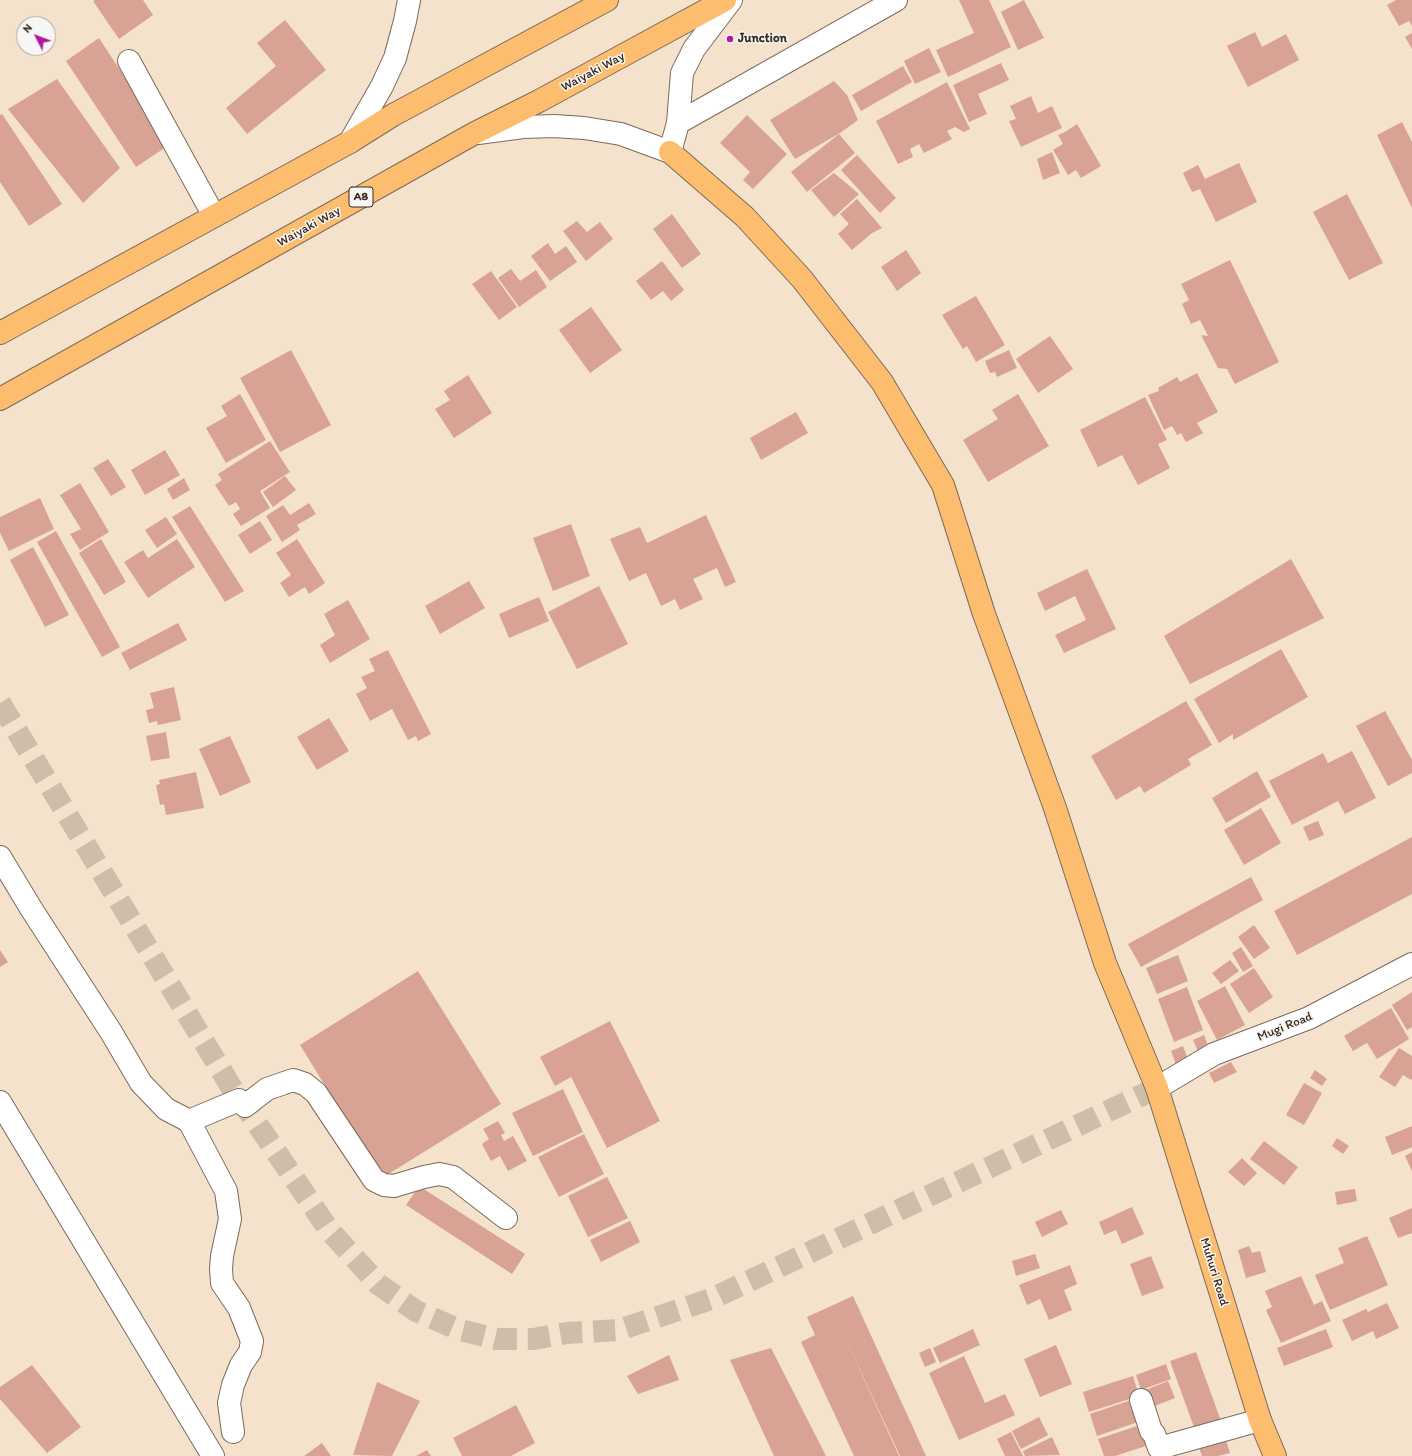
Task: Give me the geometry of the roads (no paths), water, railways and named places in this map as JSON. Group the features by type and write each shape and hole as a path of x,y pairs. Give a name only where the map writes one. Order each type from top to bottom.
{"main road":[{"path":"0,333 350,142 393,115 607,0"},
{"name":"Waiyaki Way","path":"0,399 475,134 725,0"},
{"name":"Muhuri Road","path":"670,152 745,217 802,279 882,382 943,485 984,614 1056,808 1105,963 1157,1088 1260,1420 1275,1456"}],"street":[{"path":"350,142 382,86 395,58 405,21 408,0"},
{"path":"475,134 554,126 584,128 621,134 670,152 678,123 682,73 694,49 731,0"},
{"path":"678,123 896,0"},
{"path":"129,61 214,216"},
{"path":"0,857 36,916 111,1032 141,1083 166,1109 189,1121 226,1191 230,1219 222,1256 222,1283 239,1308 252,1342 250,1352 241,1365 232,1385 229,1403 233,1432"},
{"name":"Mugi Road","path":"1157,1088 1214,1054 1310,1018 1412,964"},
{"path":"189,1121 242,1103 267,1089 293,1080 305,1084 316,1093 374,1180 384,1185 394,1186 439,1174 452,1177 506,1218"},
{"path":"0,1102 213,1456"},
{"path":"1141,1400 1151,1431 1154,1434 1159,1448 1260,1420"}],"tunnel":[{"path":"0,703 239,1100 245,1106 329,1230 378,1284 416,1311 460,1330 497,1339 533,1339 567,1333 619,1330 711,1299 1157,1088"}],"place":[{"name":"Junction","path":"730,39"}]}
